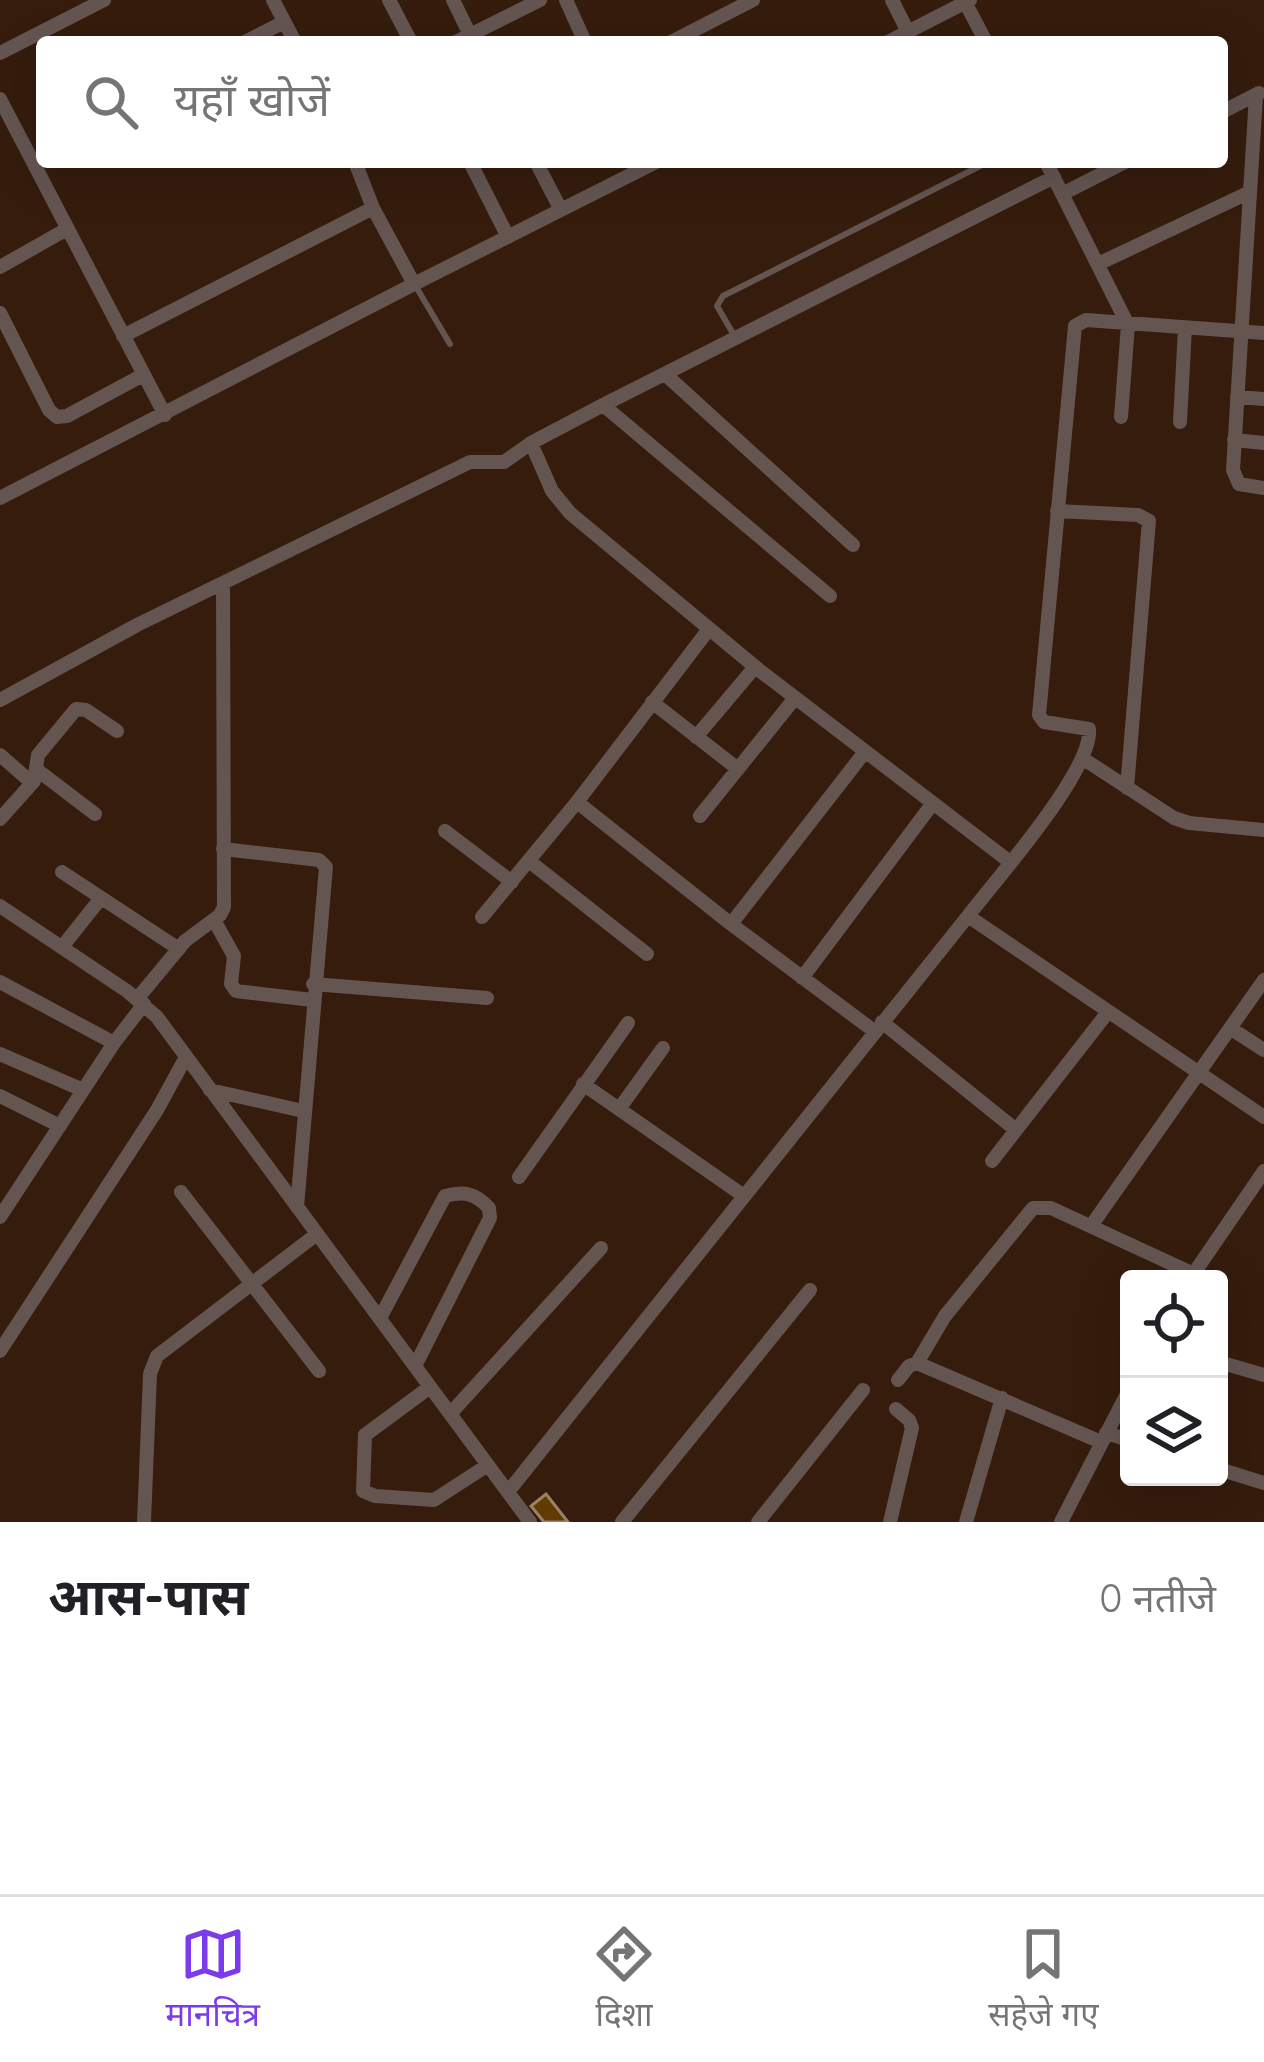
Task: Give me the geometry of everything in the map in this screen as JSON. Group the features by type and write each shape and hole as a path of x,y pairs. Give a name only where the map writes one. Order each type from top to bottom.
{"street":[{"path":"0,52 104,0"},
{"path":"273,0 292,36"},
{"path":"389,0 408,36"},
{"path":"453,0 465,36"},
{"path":"473,36 540,0"},
{"path":"566,0 577,36"},
{"path":"682,36 753,0"},
{"path":"892,0 908,32"},
{"path":"900,36 966,1 983,36"},
{"path":"257,36 284,22"},
{"path":"1228,109 1260,93 1258,168 1250,192 1234,440 1235,480 1264,488"},
{"path":"0,99 35,148"},
{"path":"43,168 67,229 165,416"},
{"path":"357,168 414,284"},
{"path":"473,168 508,237"},
{"path":"539,168 560,210"},
{"path":"0,499 641,168"},
{"path":"1049,168 1128,325 1121,417"},
{"path":"1062,194 1113,168"},
{"path":"0,700 223,583 470,462 505,462 603,405 1054,177"},
{"path":"1098,264 1250,192"},
{"path":"123,336 373,208"},
{"path":"0,267 67,229"},
{"path":"1246,249 1264,250"},
{"path":"0,313 56,417 67,416 143,375"},
{"path":"508,1492 968,916 1064,791 1082,758 1090,741 1089,729 1044,722 1039,715 1075,326 1086,320 1264,333"},
{"path":"1180,422 1185,328"},
{"path":"666,375 854,545"},
{"path":"1237,397 1264,399"},
{"path":"603,405 830,596"},
{"path":"1234,440 1264,442"},
{"path":"531,443 552,491 570,513 755,667 1010,862"},
{"path":"1057,511 1138,515 1149,520 1127,788"},
{"path":"0,1217 140,1001 178,949 224,907 223,583"},
{"path":"482,917 578,802 710,629"},
{"path":"696,737 755,667"},
{"path":"700,816 795,698"},
{"path":"652,702 737,769"},
{"path":"0,819 34,776 38,755 76,710 86,710 117,731"},
{"path":"730,924 864,753"},
{"path":"0,754 95,814"},
{"path":"1082,758 1190,823 1264,830"},
{"path":"578,802 802,978 878,1027 1016,1130"},
{"path":"802,978 933,803"},
{"path":"445,830 512,882"},
{"path":"223,849 324,862 297,1207"},
{"path":"529,861 647,953"},
{"path":"62,872 178,949"},
{"path":"62,947 101,898"},
{"path":"0,906 140,1001 530,1522"},
{"path":"968,916 1264,1117"},
{"path":"214,920 235,960 231,984 236,991 487,998"},
{"path":"1091,1226 1264,981"},
{"path":"0,982 114,1042"},
{"path":"992,1161 1108,1012"},
{"path":"519,1177 628,1023"},
{"path":"1230,1028 1264,1050"},
{"path":"619,1109 663,1048"},
{"path":"0,1054 83,1090"},
{"path":"0,1351 158,1109 186,1057"},
{"path":"583,1084 744,1196"},
{"path":"210,1090 303,1111"},
{"path":"0,1096 60,1126"},
{"path":"1196,1270 1264,1171"},
{"path":"380,1318 445,1196 462,1191 480,1198 490,1218 415,1366"},
{"path":"182,1192 319,1371"},
{"path":"898,1380 917,1363 945,1316 1033,1208 1051,1208 1180,1270"},
{"path":"144,1522 152,1364 164,1349 317,1234"},
{"path":"450,1414 601,1248"},
{"path":"622,1522 810,1290"},
{"path":"917,1363 1103,1437 1120,1439"},
{"path":"1228,1365 1264,1375"},
{"path":"430,1387 365,1435 363,1491 434,1500 488,1465"},
{"path":"758,1522 863,1390"},
{"path":"966,1522 1002,1399"},
{"path":"1060,1522 1120,1406"},
{"path":"890,1522 912,1428 896,1409"},
{"path":"1228,1471 1264,1483"}],"lane":[{"path":"736,339 719,311 722,296 976,168"},
{"path":"414,284 450,344"}],"building":[{"path":"546,1494 568,1522 544,1522 531,1506"}]}
